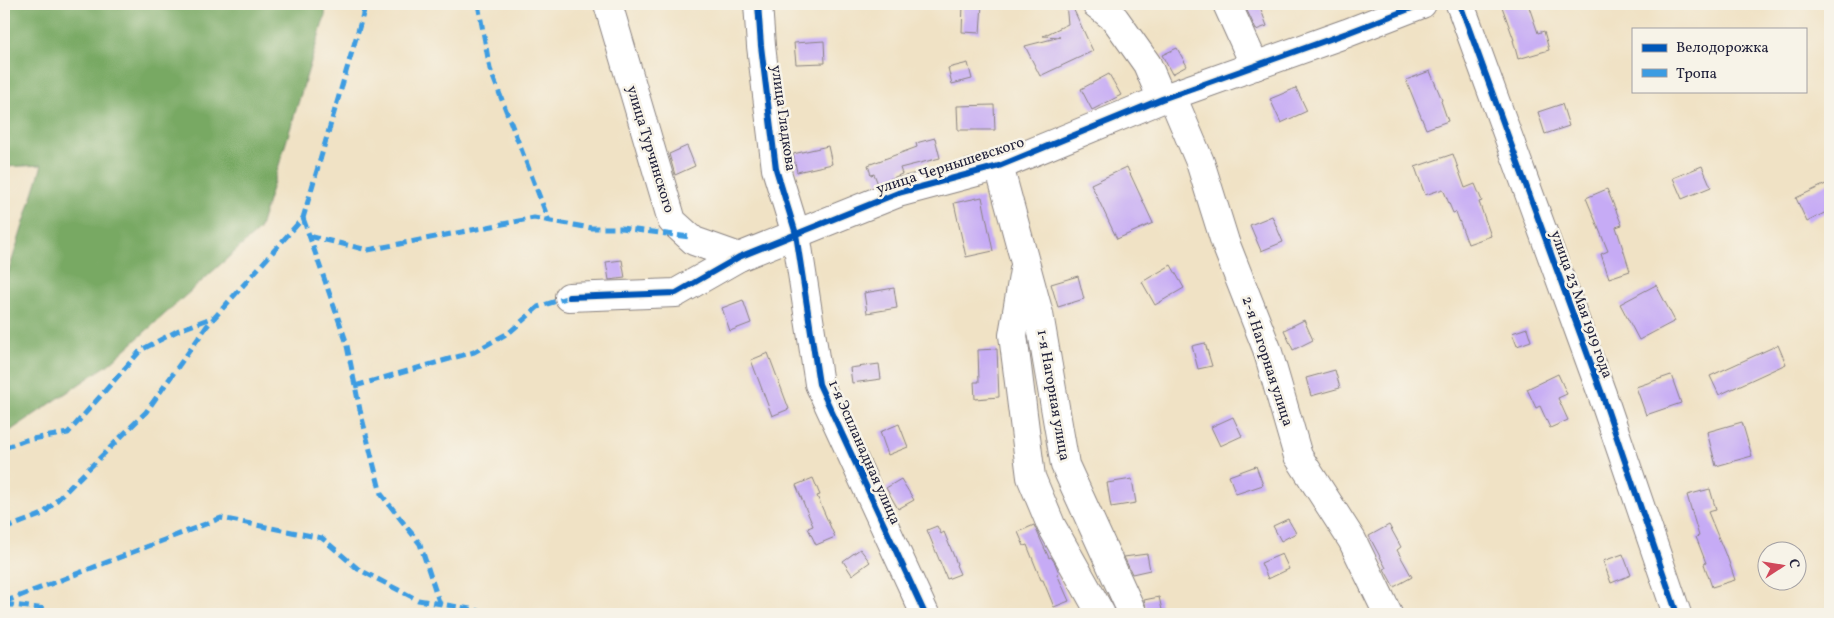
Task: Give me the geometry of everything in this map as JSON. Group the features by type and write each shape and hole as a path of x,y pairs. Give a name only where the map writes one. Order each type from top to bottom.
{"street":[{"name":"улица Турчинского","path":"608,4 672,221 694,241 739,257"},
{"name":"улица Гладкова","path":"758,4 761,46 776,168 796,234"},
{"name":"2-я Нагорная улица","path":"1096,4 1115,19 1147,64 1200,162 1225,242 1267,349 1298,456 1352,540 1388,614"},
{"path":"1227,4 1254,66"},
{"name":"улица Чернышевского","path":"569,297 676,293 739,257 898,192 999,166 1167,98 1422,4"},
{"name":"улица 23 Мая 1919 года","path":"1460,4 1602,394 1677,614"},
{"name":"1-я Нагорная улица","path":"999,166 1039,314 1065,465 1133,614"},
{"name":"1-я Эспланадная улица","path":"796,234 820,384 925,614"},
{"path":"1026,264 1013,335 1031,477 1051,525 1102,614"}],"green space":[{"path":"4,4 326,4 325,16 259,230 109,364 4,435 4,286 42,165 4,167"}],"building":[{"path":"963,4 982,4 980,33 962,32"},
{"path":"1066,4 1071,4 1093,51 1040,76 1025,46 1060,37 1043,36 1068,24"},
{"path":"1244,4 1259,4 1267,26 1256,30"},
{"path":"1501,4 1528,4 1538,33 1544,31 1549,50 1518,59 1514,40"},
{"path":"824,41 825,63 796,64 794,43"},
{"path":"1177,48 1187,66 1172,74 1162,55"},
{"path":"968,63 972,79 952,84 948,68"},
{"path":"1430,71 1448,121 1426,129 1406,80"},
{"path":"1109,74 1121,95 1092,110 1081,89"},
{"path":"1296,88 1307,111 1281,123 1270,99"},
{"path":"1562,104 1569,126 1545,134 1538,112"},
{"path":"994,105 995,130 958,130 957,106"},
{"path":"935,138 940,158 900,168 902,174 878,184 874,174 871,175 868,165 917,147 916,143"},
{"path":"687,146 695,166 675,175 669,154"},
{"path":"828,146 832,164 797,172 793,154"},
{"path":"1453,154 1465,188 1475,184 1482,201 1479,202 1491,236 1468,244 1456,212 1453,213 1443,189 1425,195 1415,167"},
{"path":"1702,166 1711,187 1682,199 1673,178"},
{"path":"1127,167 1153,223 1117,239 1091,184"},
{"path":"1830,182 1830,210 1807,222 1796,198"},
{"path":"1607,189 1622,225 1616,227 1630,271 1609,278 1601,254 1608,251 1586,198"},
{"path":"982,197 993,251 966,257 954,203"},
{"path":"1272,216 1283,242 1261,251 1250,225"},
{"path":"622,260 625,278 609,280 606,262"},
{"path":"1171,265 1184,288 1155,305 1142,282"},
{"path":"1078,276 1084,299 1058,307 1051,284"},
{"path":"1656,285 1675,321 1639,340 1620,304"},
{"path":"894,288 897,308 867,313 864,293"},
{"path":"743,300 751,323 730,331 722,308"},
{"path":"1304,320 1313,340 1293,350 1284,330"},
{"path":"1527,328 1531,341 1517,346 1512,333"},
{"path":"1205,343 1212,366 1198,369 1192,346"},
{"path":"1778,345 1786,364 1719,395 1710,376"},
{"path":"997,349 999,397 975,399 974,382 979,382 978,350"},
{"path":"768,353 789,409 772,416 751,360"},
{"path":"879,364 881,379 852,383 850,368"},
{"path":"1335,370 1340,388 1311,396 1306,378"},
{"path":"1558,374 1567,394 1558,398 1568,420 1550,428 1540,406 1536,408 1527,389"},
{"path":"1671,375 1681,403 1646,415 1636,387"},
{"path":"1233,417 1242,436 1220,446 1211,427"},
{"path":"1742,422 1752,456 1716,466 1707,432"},
{"path":"899,424 908,447 888,455 880,432"},
{"path":"1256,466 1263,485 1236,494 1229,476"},
{"path":"813,478 820,495 817,496 835,537 816,545 808,528 813,526 796,485"},
{"path":"901,479 914,500 898,509 886,488"},
{"path":"1132,479 1136,503 1111,507 1107,483"},
{"path":"1710,489 1716,510 1708,512 1735,580 1712,587 1704,564 1706,563 1696,537 1699,536 1687,495"},
{"path":"1288,519 1296,533 1281,541 1273,526"},
{"path":"1034,525 1049,558 1051,557 1055,563 1059,573 1057,574 1069,601 1054,607 1027,545 1024,546 1018,532"},
{"path":"1389,525 1401,547 1397,550 1412,577 1394,587 1369,536"},
{"path":"937,526 941,534 944,532 960,574 947,579 927,530"},
{"path":"860,549 870,562 852,575 843,561"},
{"path":"1147,554 1150,570 1132,574 1124,557"},
{"path":"1282,554 1289,569 1268,579 1261,563"},
{"path":"1623,554 1631,575 1611,583 1603,561"},
{"path":"1159,597 1163,614 1148,614 1144,600"}],"marked path":[{"path":"4,529 43,514 146,412 207,326 303,218 366,4"},
{"path":"478,4 490,69 549,221"},
{"path":"303,218 346,341 360,410 381,494 420,544 443,614"},
{"path":"309,236 368,250 534,218 591,228 621,228 690,237"},
{"path":"355,386 474,352 510,332 538,307 569,297"},
{"path":"4,448 26,440 68,433 141,350 179,330 214,317"},
{"path":"4,602 221,518 322,538 358,569 418,600 476,610 486,614"},
{"path":"4,604 46,609 55,614"}],"cycle path":[{"path":"758,4 761,46 776,169 796,234 819,384 925,614"},
{"path":"569,297 676,293 739,257 898,193 999,166 1162,99 1422,4"},
{"path":"1460,4 1602,394 1677,614"}]}
